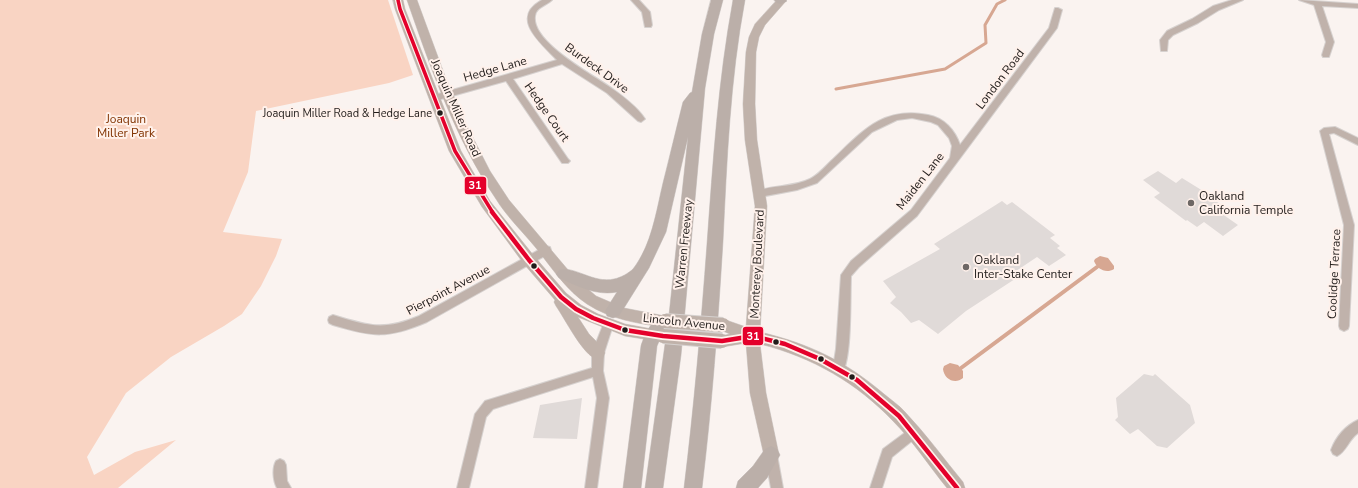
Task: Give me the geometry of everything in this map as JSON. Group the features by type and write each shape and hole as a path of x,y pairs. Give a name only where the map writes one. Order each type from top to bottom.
{"highway":[{"name":"Warren Freeway","path":"654,488 673,355 699,88 708,34 717,0"},
{"path":"693,488 707,359 724,109 733,32 739,0"},
{"path":"611,318 655,243 663,219 689,102 699,88"},
{"path":"564,274 598,287 615,287 630,279 644,264"},
{"path":"632,488 646,363 660,330"},
{"path":"745,488 760,472 771,455"}],"main road":[{"name":"Joaquin Miller Road","path":"398,0 400,9 455,151 486,204 529,260 561,297 576,308 611,318"},
{"name":"Joaquin Miller Road","path":"412,0 448,94 470,146 501,196 564,274 586,296 599,305 611,318"},
{"name":"Monterey Boulevard","path":"771,455 756,377 753,336 761,218 760,193 749,116 752,44 760,24 781,0"},
{"path":"548,282 584,338 598,353"},
{"name":"Lincoln Avenue","path":"611,318 660,330 722,340 753,336"},
{"name":"Lincoln Avenue","path":"660,330 723,325 753,336 785,344 839,368 875,394 900,416 957,488"}],"street":[{"name":"Burdeck Drive","path":"548,0 537,6 531,15 531,21 544,42 563,61 610,91 641,119"},
{"path":"635,0 646,12 648,25"},
{"path":"1164,49 1164,40 1170,32 1195,21 1216,8 1239,0"},
{"path":"1303,0 1317,4 1358,6"},
{"path":"1317,4 1330,42 1326,55"},
{"name":"London Road","path":"954,159 1053,28 1058,10"},
{"name":"Hedge Lane","path":"434,98 563,61"},
{"name":"Hedge Court","path":"508,78 565,161"},
{"name":"Maiden Lane","path":"760,193 797,187 814,181 826,172 869,130 895,117 912,115 922,116 941,124 953,137 956,146 954,159 914,213 855,264 846,275 842,349 839,368"},
{"name":"Coolidge Terrace","path":"1344,326 1349,225 1324,131 1335,130 1358,142"},
{"name":"Pierpoint Avenue","path":"333,320 367,330 382,331 403,328 546,250"},
{"path":"591,488 603,398 597,371 598,353 611,318"},
{"path":"463,488 481,414 485,408 502,401 597,371"},
{"path":"1337,450 1348,433 1358,426"},
{"path":"876,488 887,453 914,432"},
{"name":"Monterey Boulevard","path":"771,455 777,488"},
{"path":"280,465 281,483 285,488"}],"green space":[{"name":"Joaquin Miller Park","path":"0,0 388,0 413,75 389,83 256,111 248,172 223,232 282,239 276,256 261,286 242,314 171,357 126,393 87,457 94,475 135,452 176,440 118,488 0,488"}],"shaded area":[{"path":"1100,256 1108,258 1114,266 1114,269 1105,271 1097,266 1094,261"},
{"path":"950,363 958,365 963,371 963,378 953,381 945,376 943,369 944,366"}],"building":[{"name":"Oakland California Temple","path":"1158,171 1176,183 1182,178 1216,199 1214,200 1225,207 1218,211 1238,225 1223,236 1204,222 1197,227 1187,220 1186,221 1154,197 1160,193 1143,180"},
{"name":"Oakland Inter-Stake Center","path":"1002,201 1007,205 1012,202 1055,235 1050,238 1060,246 1057,248 1066,255 1049,266 1037,257 1013,273 1018,277 966,311 938,334 919,320 911,323 890,303 896,297 883,281 940,249 934,244"},
{"path":"1144,374 1153,376 1155,374 1190,405 1195,423 1167,448 1157,446 1138,429 1130,434 1115,420 1118,417 1116,398"},
{"path":"582,398 577,439 533,438 540,405"}],"waterway":[{"path":"836,89 945,69 986,43 985,25 997,4 1005,0"},
{"path":"961,368 1097,267"}],"transit line":[{"name":"31","path":"398,0 400,9 455,151 486,204 529,260 561,297 576,309 593,318 625,330 663,336 722,341 753,336 785,344 820,359 857,380 899,416 957,488"}],"place":[{"name":"Joaquin Miller Road & Hedge Lane","path":"440,113"},
{"name":"Oakland California Temple","path":"1191,203"},
{"name":"Oakland Inter-Stake Center","path":"966,267"}]}
